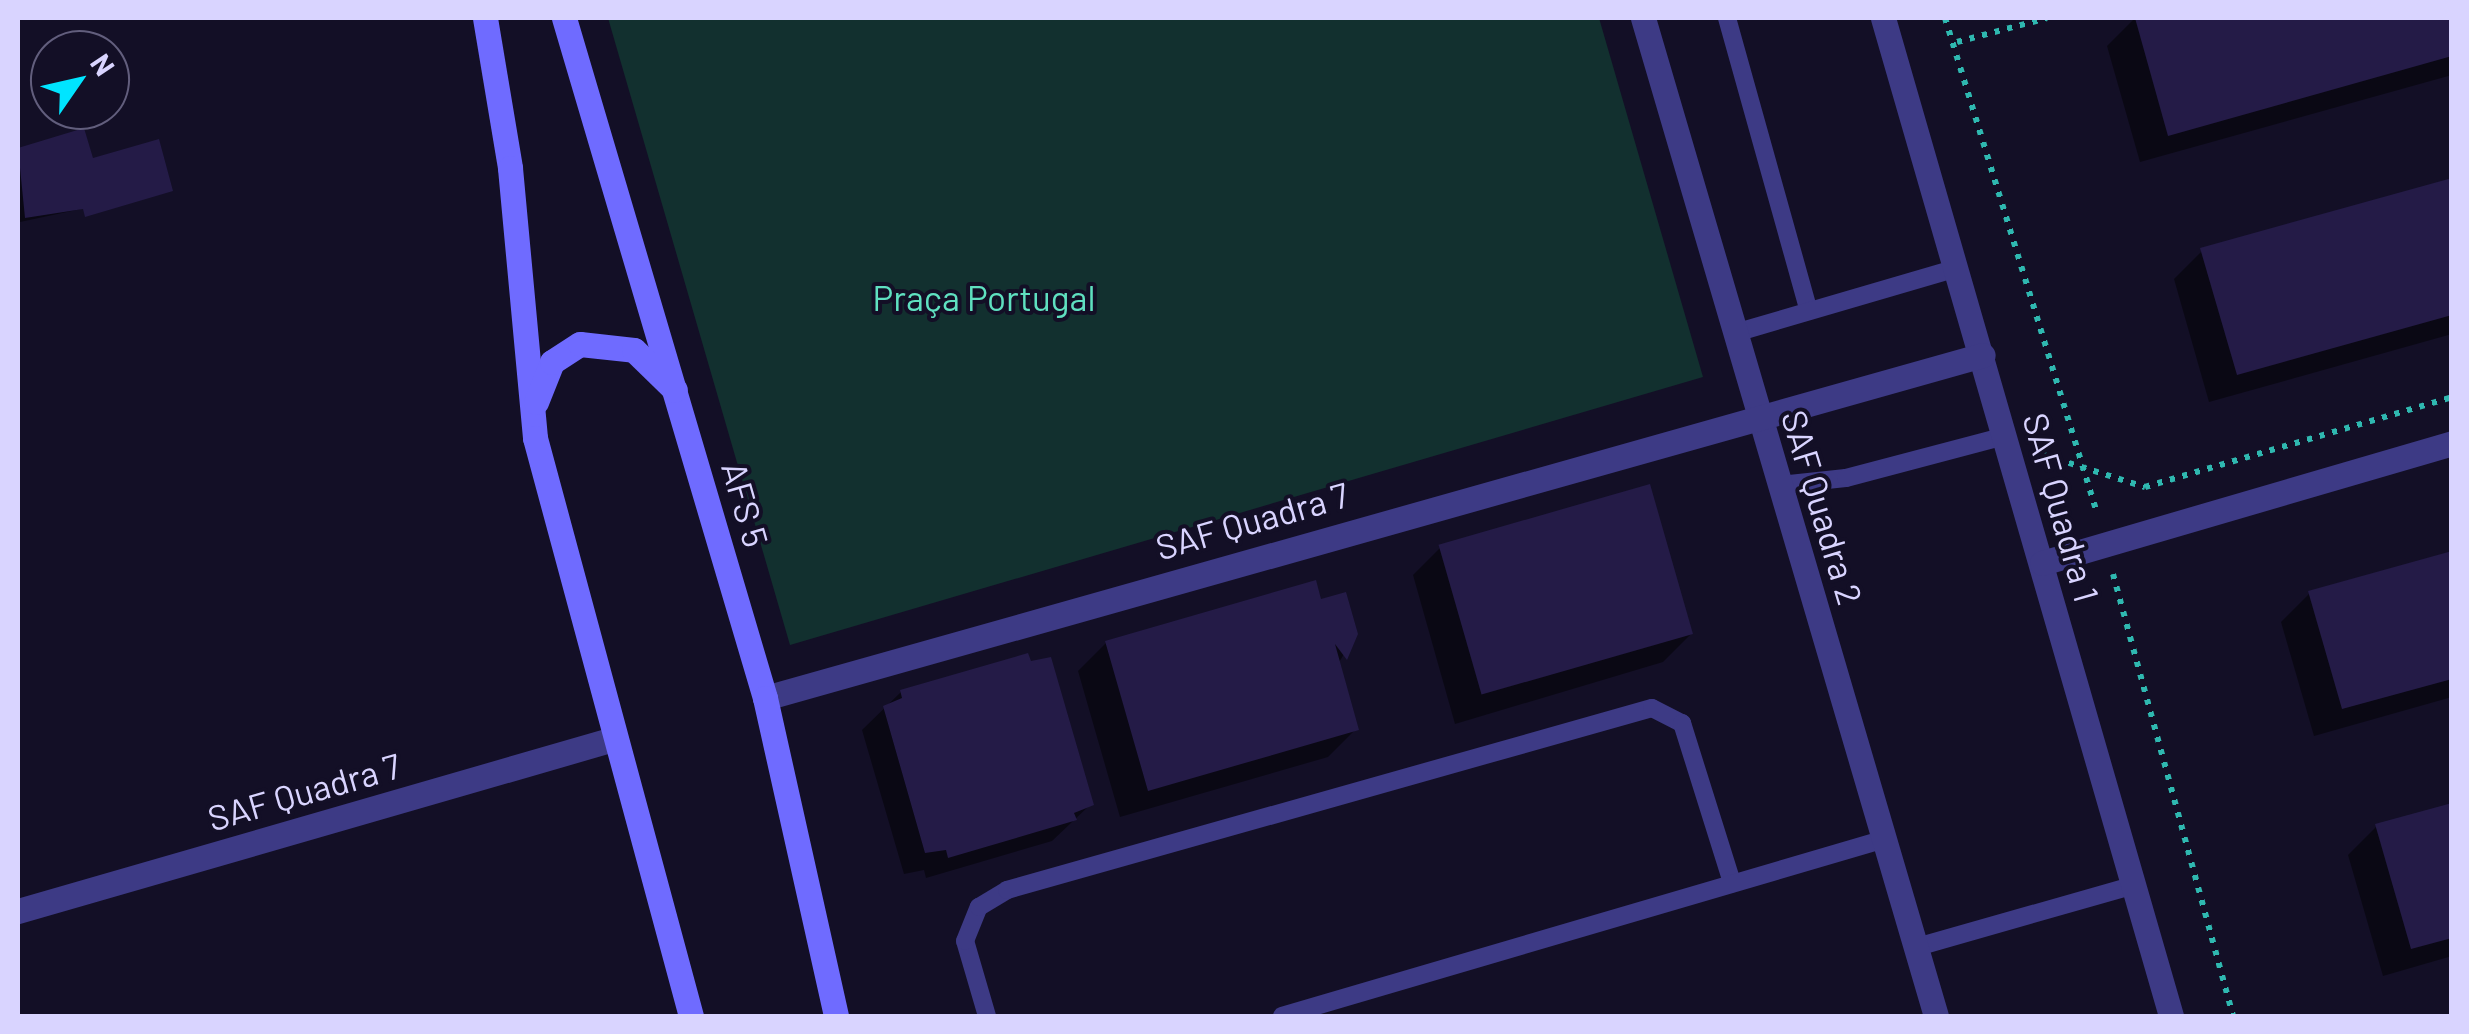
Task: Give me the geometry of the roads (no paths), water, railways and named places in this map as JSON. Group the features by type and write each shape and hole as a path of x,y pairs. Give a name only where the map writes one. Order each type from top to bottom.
{"main road":[{"path":"485,18 510,168 535,438 610,740 690,1016"},
{"name":"AFS 5","path":"564,18 765,698 836,1016"},
{"path":"535,438 537,384 580,344 634,350 678,394"}],"street":[{"name":"SAF Quadra 2","path":"1643,18 1936,1016"},
{"name":"SAF Quadra 1","path":"1883,18 2171,1016"},
{"name":"SAF Quadra 7","path":"765,698 1758,413 1983,355"},
{"path":"2042,563 2452,443"},
{"name":"SAF Quadra 7","path":"18,911 610,740"}],"lane":[{"path":"1727,18 1809,311"},
{"path":"1735,334 1957,268"},
{"path":"1780,484 1846,478 2007,441"},
{"path":"987,1016 965,941 979,906 1007,890 1652,708 1682,722 1732,882"},
{"path":"1282,1016 1352,1007 1732,882 1885,839"},
{"path":"1918,947 2134,885"}],"park label":[{"name":"Praça Portugal","path":"984,297"}]}
